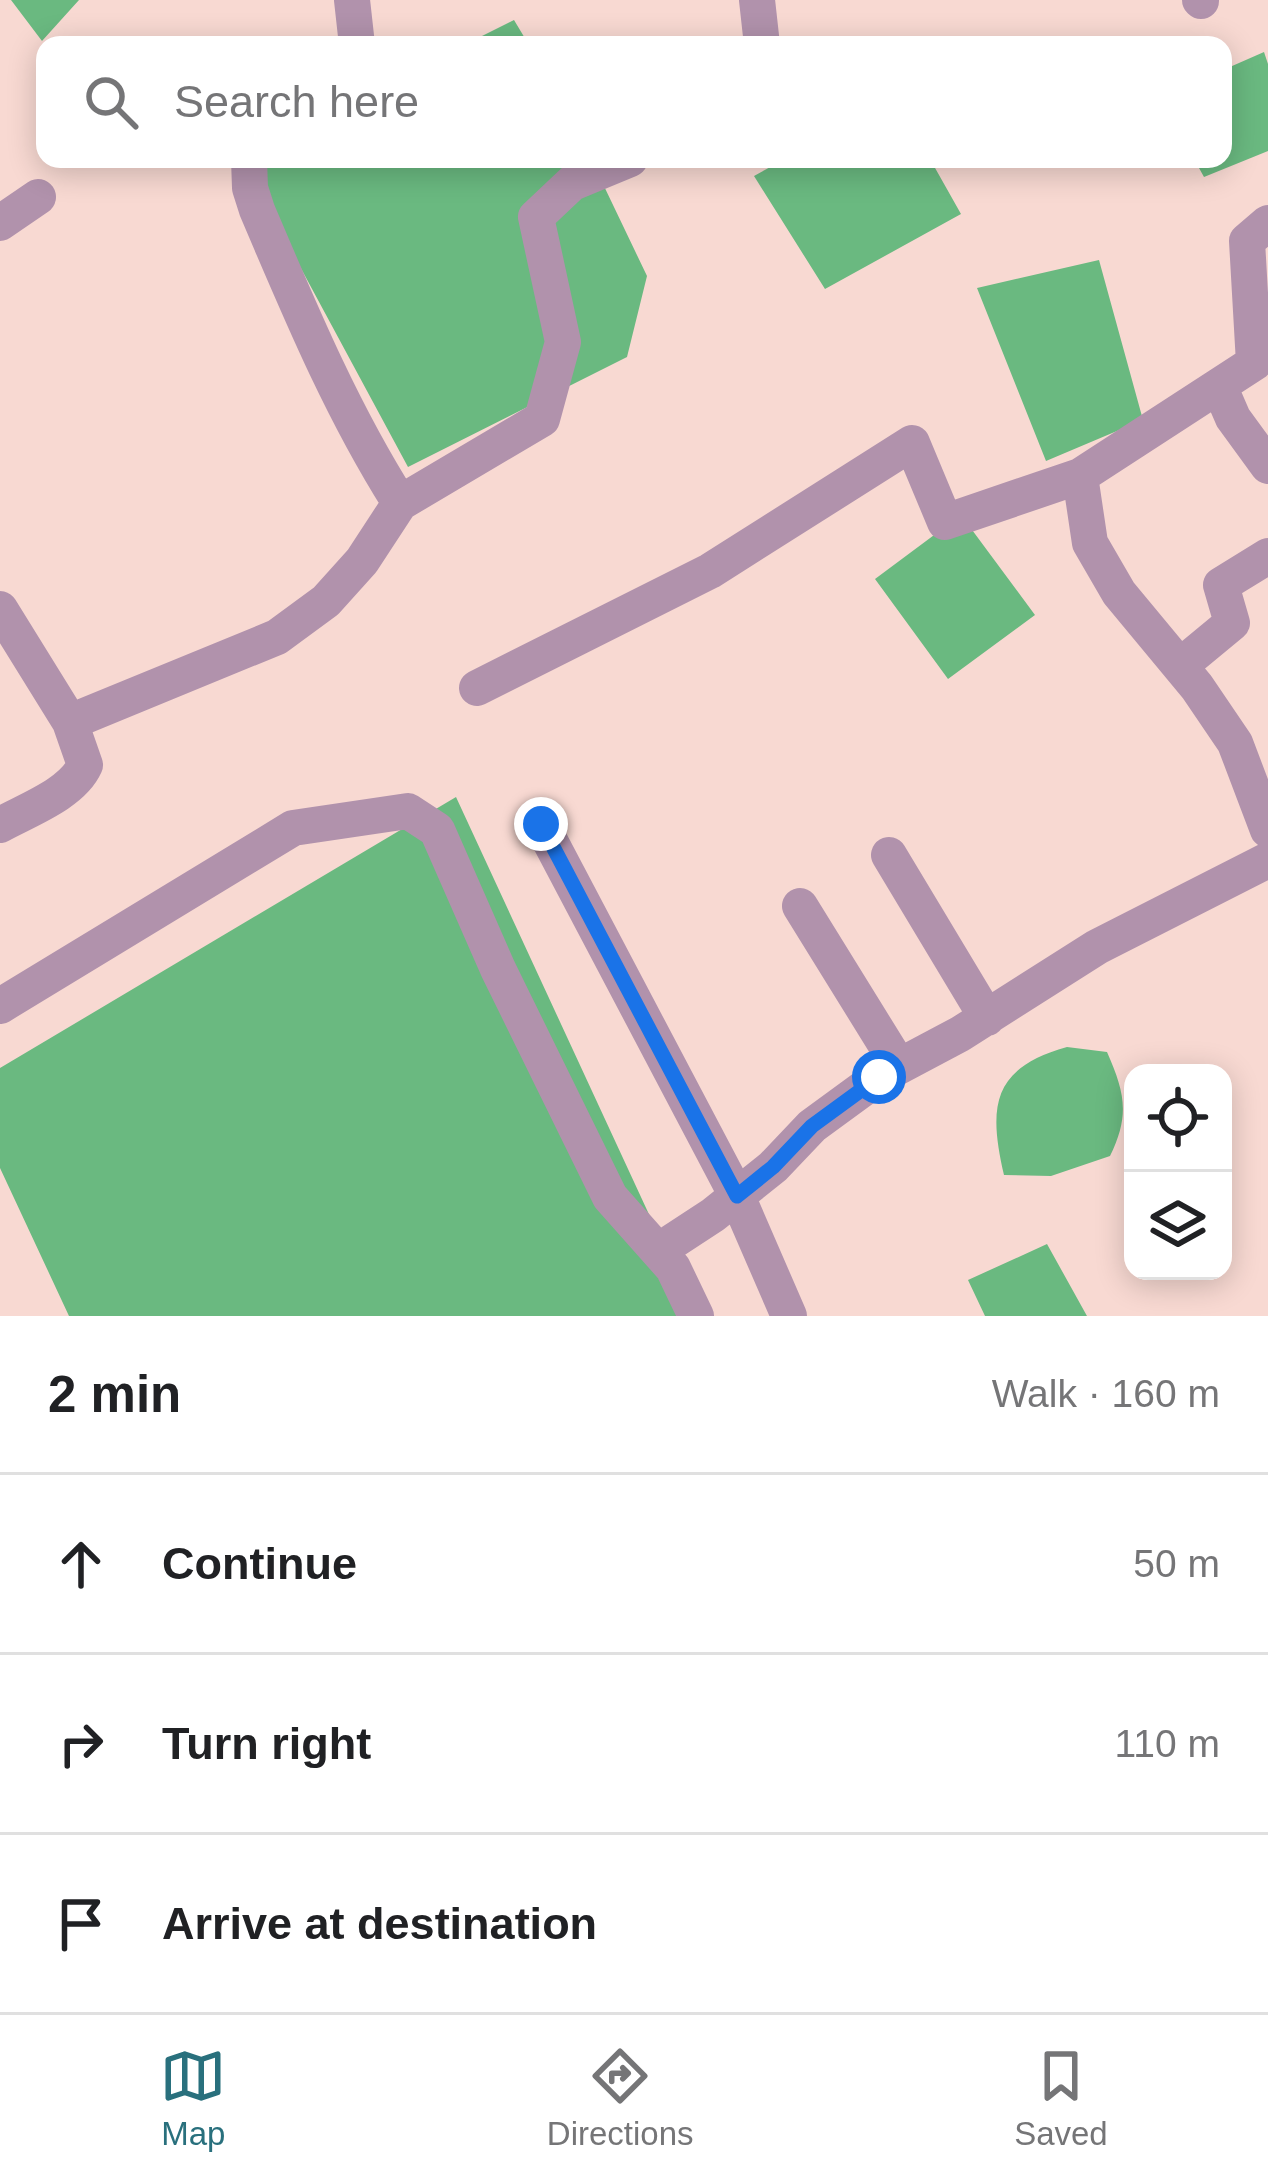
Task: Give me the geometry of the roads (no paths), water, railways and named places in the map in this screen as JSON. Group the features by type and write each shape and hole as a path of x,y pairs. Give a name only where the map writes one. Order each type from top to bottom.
{"street":[{"path":"352,0 356,36"},
{"path":"758,0 760,36"},
{"path":"249,168 257,210 320,357 357,434 400,503"},
{"path":"70,722 277,637 326,601 362,561 400,503 542,419 563,343 536,218 572,183 608,168"},
{"path":"0,223 38,197"},
{"path":"477,688 710,571 912,443 945,522 1080,476 1254,363 1247,241 1268,223"},
{"path":"1220,388 1233,418 1268,466"},
{"path":"1080,476 1090,543 1119,593 1235,742 1268,830"},
{"path":"1180,666 1232,623 1222,585 1268,556"},
{"path":"0,609 70,722 84,756 81,774 62,790 0,825"},
{"path":"0,1006 293,828 408,811 437,830 498,969 610,1197 673,1268 696,1316"},
{"path":"541,824 737,1196 789,1316"},
{"path":"889,855 987,1018"},
{"path":"658,1251 773,1167 812,1126 899,1066 987,1018 1097,947 1268,860"},
{"path":"800,906 899,1066"}]}
